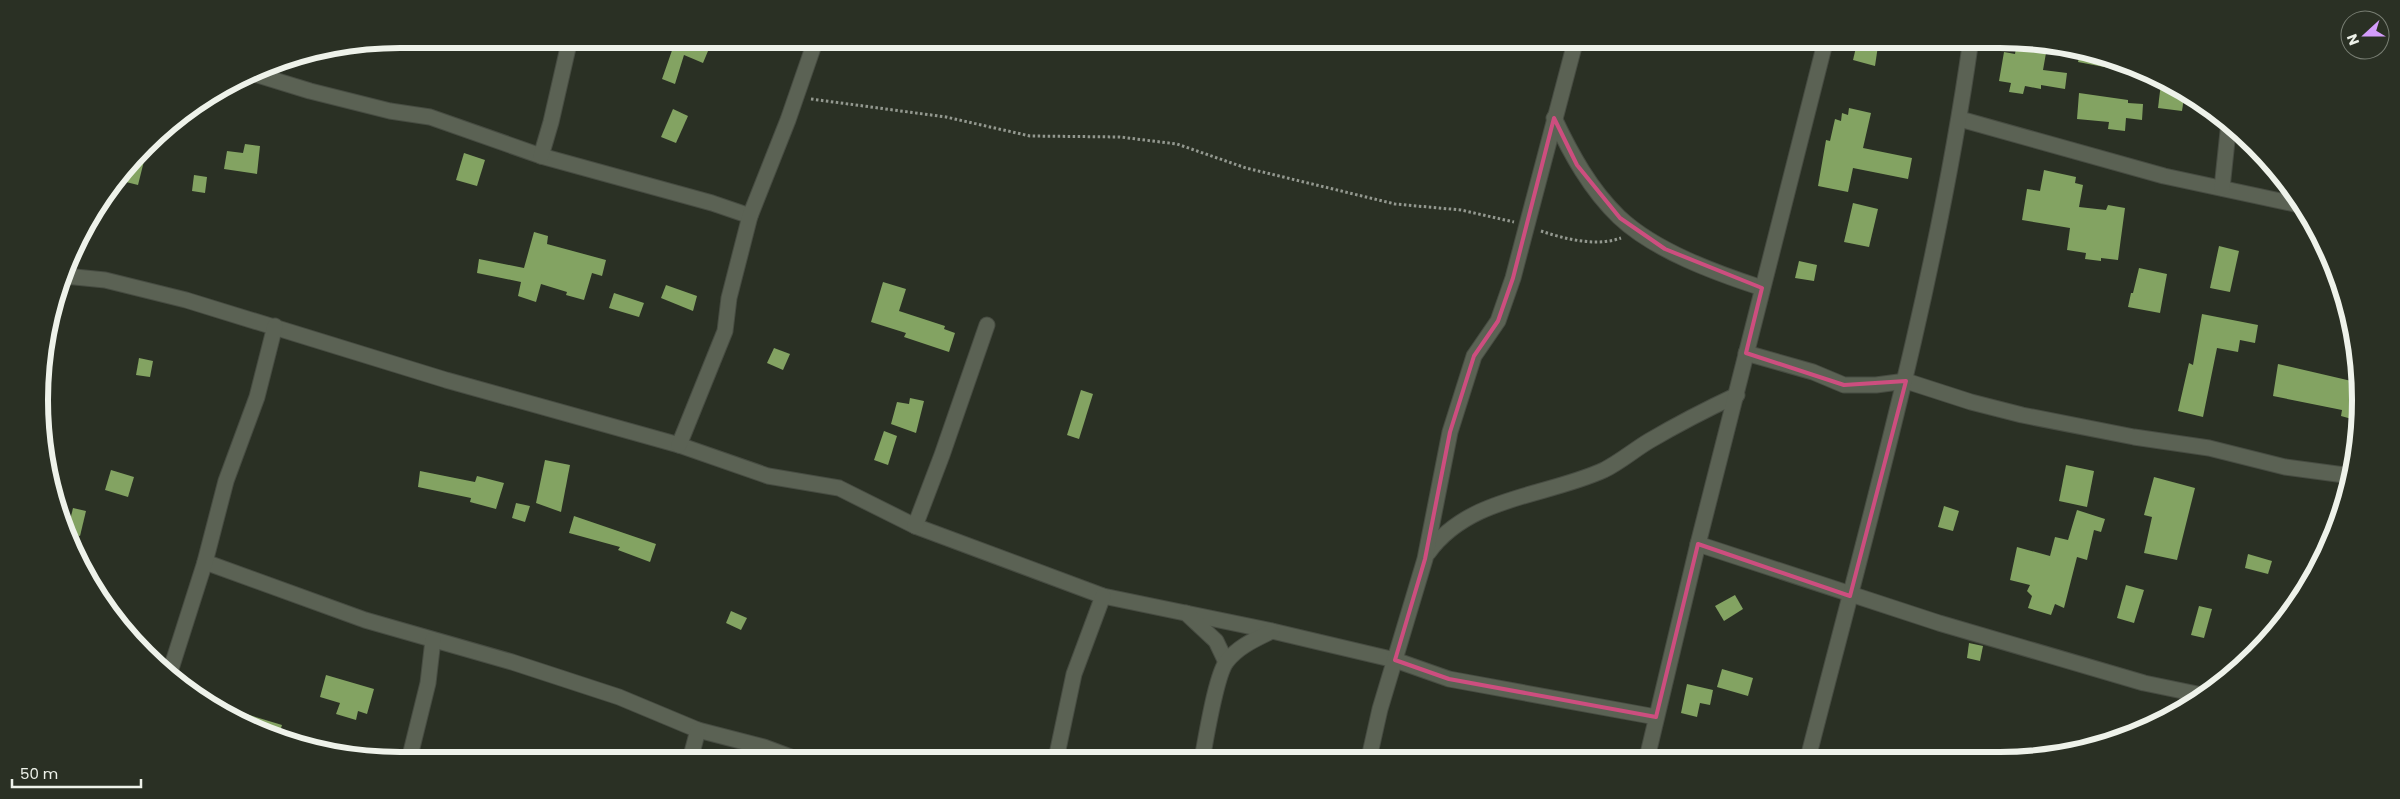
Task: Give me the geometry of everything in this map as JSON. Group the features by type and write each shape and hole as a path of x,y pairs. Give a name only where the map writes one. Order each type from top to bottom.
{"street":[{"path":"541,156 568,48"},
{"path":"679,445 725,331 730,298 750,216 813,48"},
{"path":"1370,752 1380,709 1425,559 1450,432 1474,356 1498,321 1513,278 1525,225 1573,48"},
{"path":"1648,752 1698,544 1824,48"},
{"path":"1810,752 1906,381 1960,119 1970,48"},
{"path":"261,76 390,111 430,117 541,156 712,203 750,216"},
{"path":"1554,118 1577,164 1602,198 1620,218 1664,249 1725,276 1762,288"},
{"path":"1960,119 2164,176 2293,204"},
{"path":"2222,188 2228,131"},
{"path":"70,277 114,282 186,300 446,380 679,445 768,476 839,488 915,526 1102,596 1272,631 1395,660 1449,679 1656,717"},
{"path":"915,526 942,455 987,324"},
{"path":"171,668 205,562 226,481 258,396 275,326"},
{"path":"1746,353 1813,372 1844,384 1876,385 1906,381 1971,402 2022,415 2209,448 2285,467 2344,475"},
{"path":"1425,559 1440,538 1459,522 1498,503 1556,487 1605,469 1656,437 1737,394"},
{"path":"1698,544 1850,596 2144,683 2194,693"},
{"path":"205,562 366,620 512,662 619,697 698,730 776,752"},
{"path":"1057,752 1074,674 1102,596"},
{"path":"1186,613 1216,641 1226,662"},
{"path":"1203,752 1212,708 1226,662 1246,644 1272,631"},
{"path":"411,752 428,683 433,640"},
{"path":"692,752 698,730"}],"path":[{"path":"796,96 946,117 1030,136 1120,137 1176,144 1246,168 1395,204 1461,210 1525,225 1565,238 1592,242 1615,240 1638,230"}],"highlighted area":[{"path":"1554,118 1577,165 1620,218 1665,249 1762,288 1746,353 1844,385 1906,381 1850,596 1698,544 1656,717 1449,679 1395,660 1425,559 1450,432 1474,356 1498,321 1513,278"}],"building":[{"path":"673,48 709,48 703,63 684,55 675,84 662,79"},
{"path":"1856,48 1878,48 1875,66 1853,60"},
{"path":"2016,48 2046,53 2043,70 2067,73 2065,89 2041,85 2041,89 2025,86 2023,94 2009,92 2011,83 1999,81 2004,52 2015,54"},
{"path":"2079,56 2120,68 2120,70 2078,62"},
{"path":"2161,86 2184,99 2182,111 2158,108"},
{"path":"2079,93 2128,100 2128,103 2143,104 2142,120 2126,118 2125,131 2108,129 2109,122 2077,119"},
{"path":"1849,108 1871,113 1863,148 1912,158 1908,179 1853,168 1848,192 1818,186 1826,140 1830,141 1835,119 1841,121 1842,113 1848,115"},
{"path":"673,109 688,116 676,143 661,137"},
{"path":"245,144 260,146 257,174 224,169 227,151 243,153"},
{"path":"464,153 485,160 477,186 456,180"},
{"path":"141,161 144,161 138,185 123,181"},
{"path":"2044,170 2076,177 2075,183 2083,185 2079,207 2106,210 2108,205 2125,208 2118,260 2101,258 2101,261 2085,259 2086,253 2067,250 2070,228 2022,220 2027,189 2040,191"},
{"path":"194,175 207,177 205,193 192,191"},
{"path":"1853,203 1878,209 1869,247 1844,242"},
{"path":"534,232 548,236 547,244 606,260 602,276 592,273 584,300 566,295 567,292 541,284 536,302 518,296 521,282 477,273 479,259 524,268"},
{"path":"2219,246 2239,251 2230,292 2210,288"},
{"path":"1799,261 1817,265 1814,281 1795,278"},
{"path":"2139,268 2167,274 2160,313 2128,307"},
{"path":"883,282 906,289 899,311 945,326 944,329 955,333 949,352 904,337 906,333 871,322"},
{"path":"666,285 697,296 693,311 661,298"},
{"path":"614,293 644,303 639,317 609,308"},
{"path":"2202,314 2258,325 2255,343 2240,340 2238,352 2217,348 2203,417 2178,411 2189,363 2193,365"},
{"path":"774,348 790,354 783,370 767,363"},
{"path":"139,358 153,361 150,377 136,375"},
{"path":"2278,364 2352,381 2352,419 2341,416 2342,410 2273,396"},
{"path":"1081,390 1093,394 1079,439 1067,435"},
{"path":"910,398 924,401 916,433 891,424 897,402 909,404"},
{"path":"884,431 897,436 888,465 874,460"},
{"path":"545,460 570,465 561,512 536,503"},
{"path":"2066,465 2094,471 2087,507 2059,501"},
{"path":"111,470 134,477 128,497 105,490"},
{"path":"420,471 475,482 477,476 504,483 496,509 470,502 471,498 418,487"},
{"path":"2154,477 2195,488 2177,560 2144,553 2152,517 2144,515"},
{"path":"516,503 530,506 525,522 512,518"},
{"path":"1944,506 1959,511 1953,531 1938,527"},
{"path":"73,508 86,511 80,536 74,534 70,522"},
{"path":"2077,510 2105,519 2101,532 2094,530 2087,560 2077,557 2064,608 2055,604 2051,615 2028,608 2032,596 2027,591 2030,585 2010,580 2017,547 2050,556 2055,537 2068,540"},
{"path":"574,516 656,544 650,562 618,550 620,547 569,533"},
{"path":"2248,554 2272,561 2268,574 2245,568"},
{"path":"2126,585 2144,590 2134,623 2117,618"},
{"path":"1735,595 1743,609 1724,621 1715,606"},
{"path":"2199,606 2212,609 2204,638 2191,635"},
{"path":"731,611 747,618 741,630 726,623"},
{"path":"1969,643 1983,646 1980,661 1967,658"},
{"path":"1722,669 1753,678 1748,696 1717,687"},
{"path":"326,675 374,689 367,714 358,711 356,720 336,714 340,703 320,697"},
{"path":"1687,684 1713,690 1710,705 1700,703 1697,717 1681,713"},
{"path":"236,711 282,725 280,731"}]}
